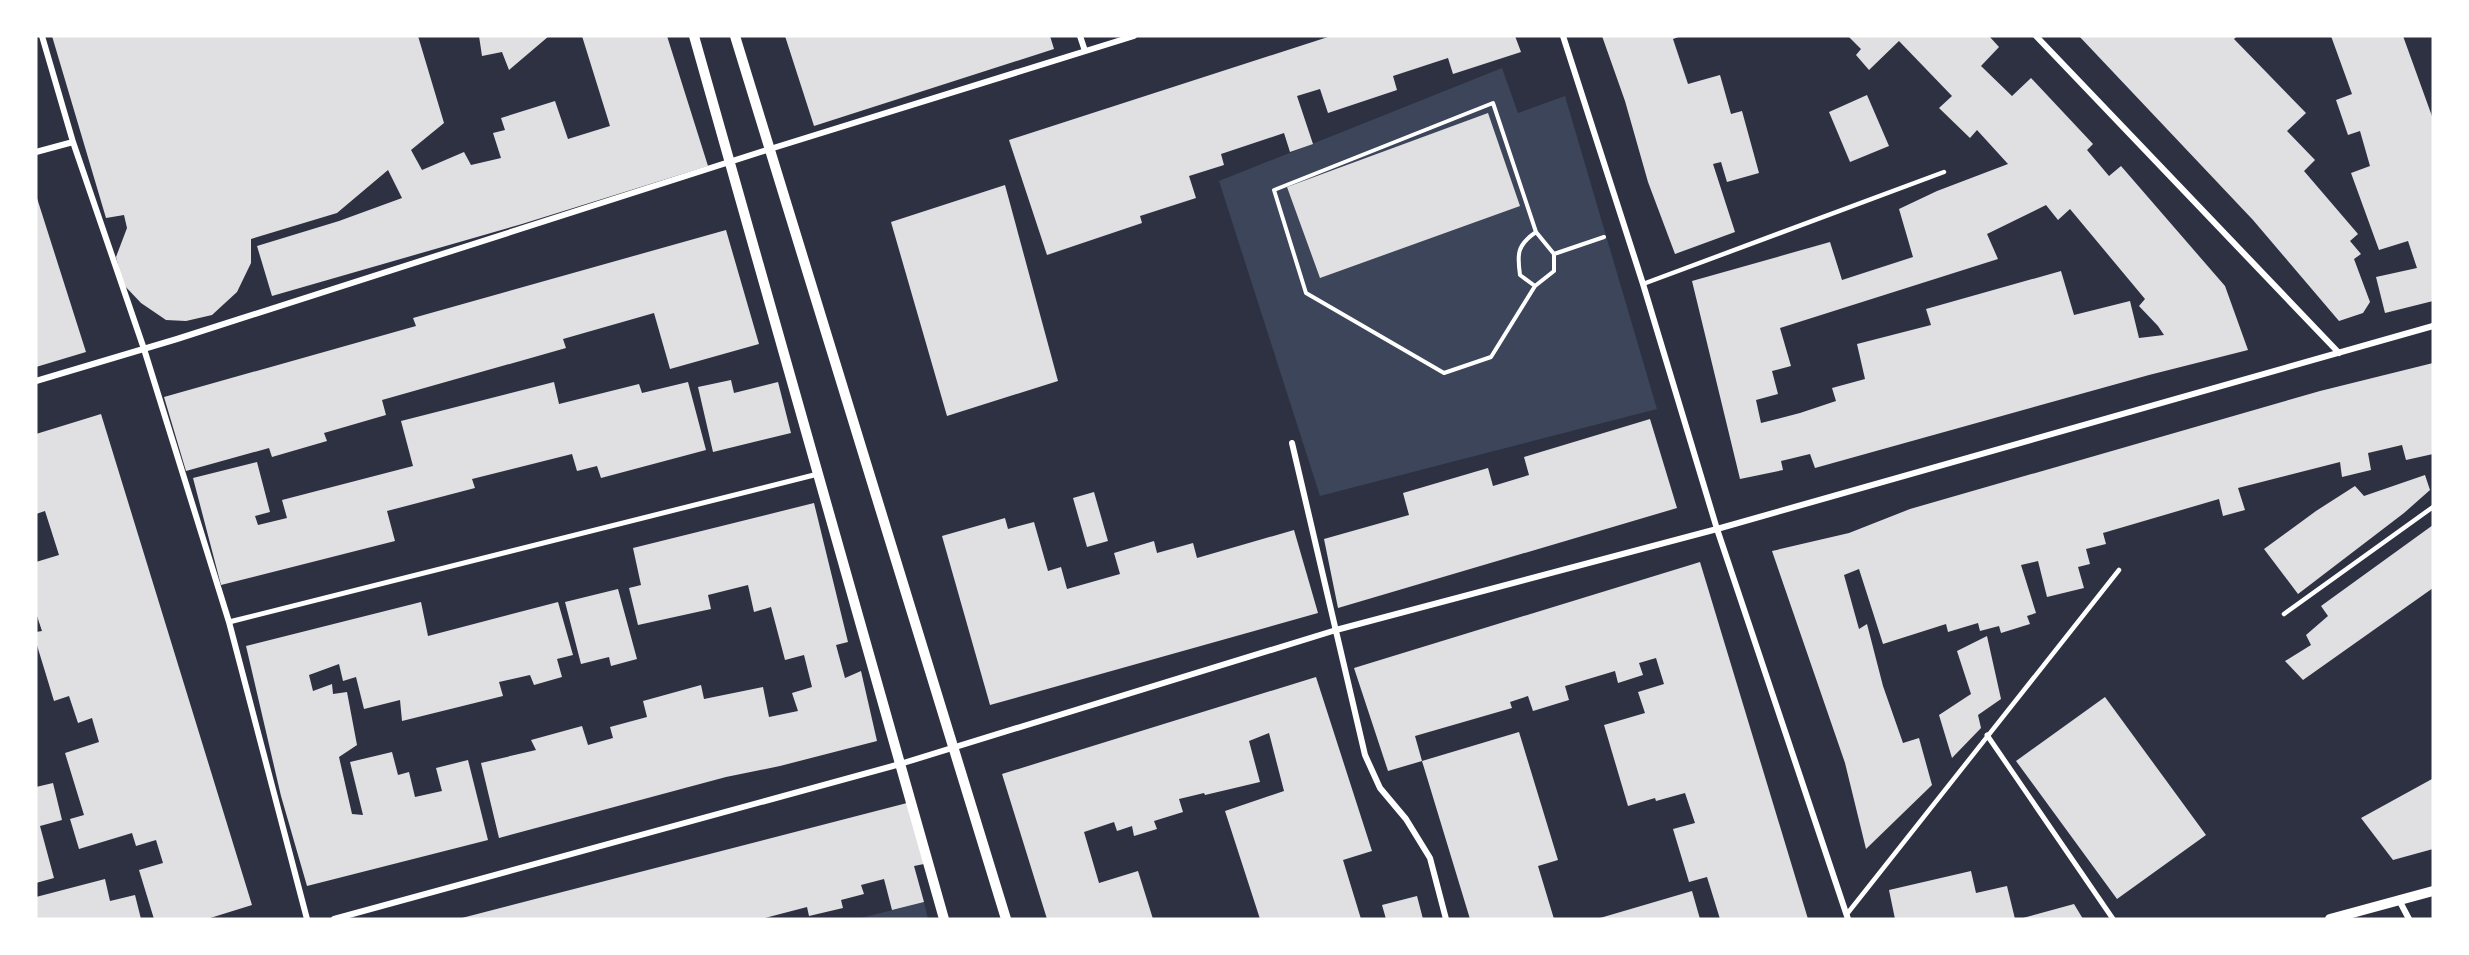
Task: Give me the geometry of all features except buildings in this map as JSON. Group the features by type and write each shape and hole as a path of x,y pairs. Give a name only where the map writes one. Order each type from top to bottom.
{"street":[{"path":"42,36 73,142 144,349 230,622 307,919"},
{"path":"694,36 944,919"},
{"path":"735,36 1006,919"},
{"path":"1080,36 1085,51"},
{"path":"36,381 144,349 770,149 1134,36"},
{"path":"1563,36 1643,284 1717,528 1848,917"},
{"path":"2036,36 2339,353"},
{"path":"36,152 73,142"},
{"path":"334,919 900,764 1336,630 1717,528 2433,326"},
{"path":"1292,443 1365,755 1380,788 1406,819 1430,858 1446,919"},
{"path":"230,622 818,474"},
{"path":"1987,735 2113,919"},
{"path":"2330,919 2433,891"},
{"path":"2399,900 2409,919"}],"lane":[{"path":"1643,284 1944,172"},
{"path":"2284,614 2433,507"},
{"path":"1848,917 1987,735 2119,570"}],"path":[{"path":"1493,103 1536,232 1554,254 1554,271 1535,286 1491,357 1444,373 1306,293 1274,190 1493,103"},
{"path":"1554,254 1625,230"},
{"path":"1535,286 1520,275 1518,256 1524,240 1536,232"}],"shaded area":[{"path":"1502,68 1518,113 1565,96 1657,409 1320,496 1219,181"},
{"path":"924,902 928,919 857,919"}]}
